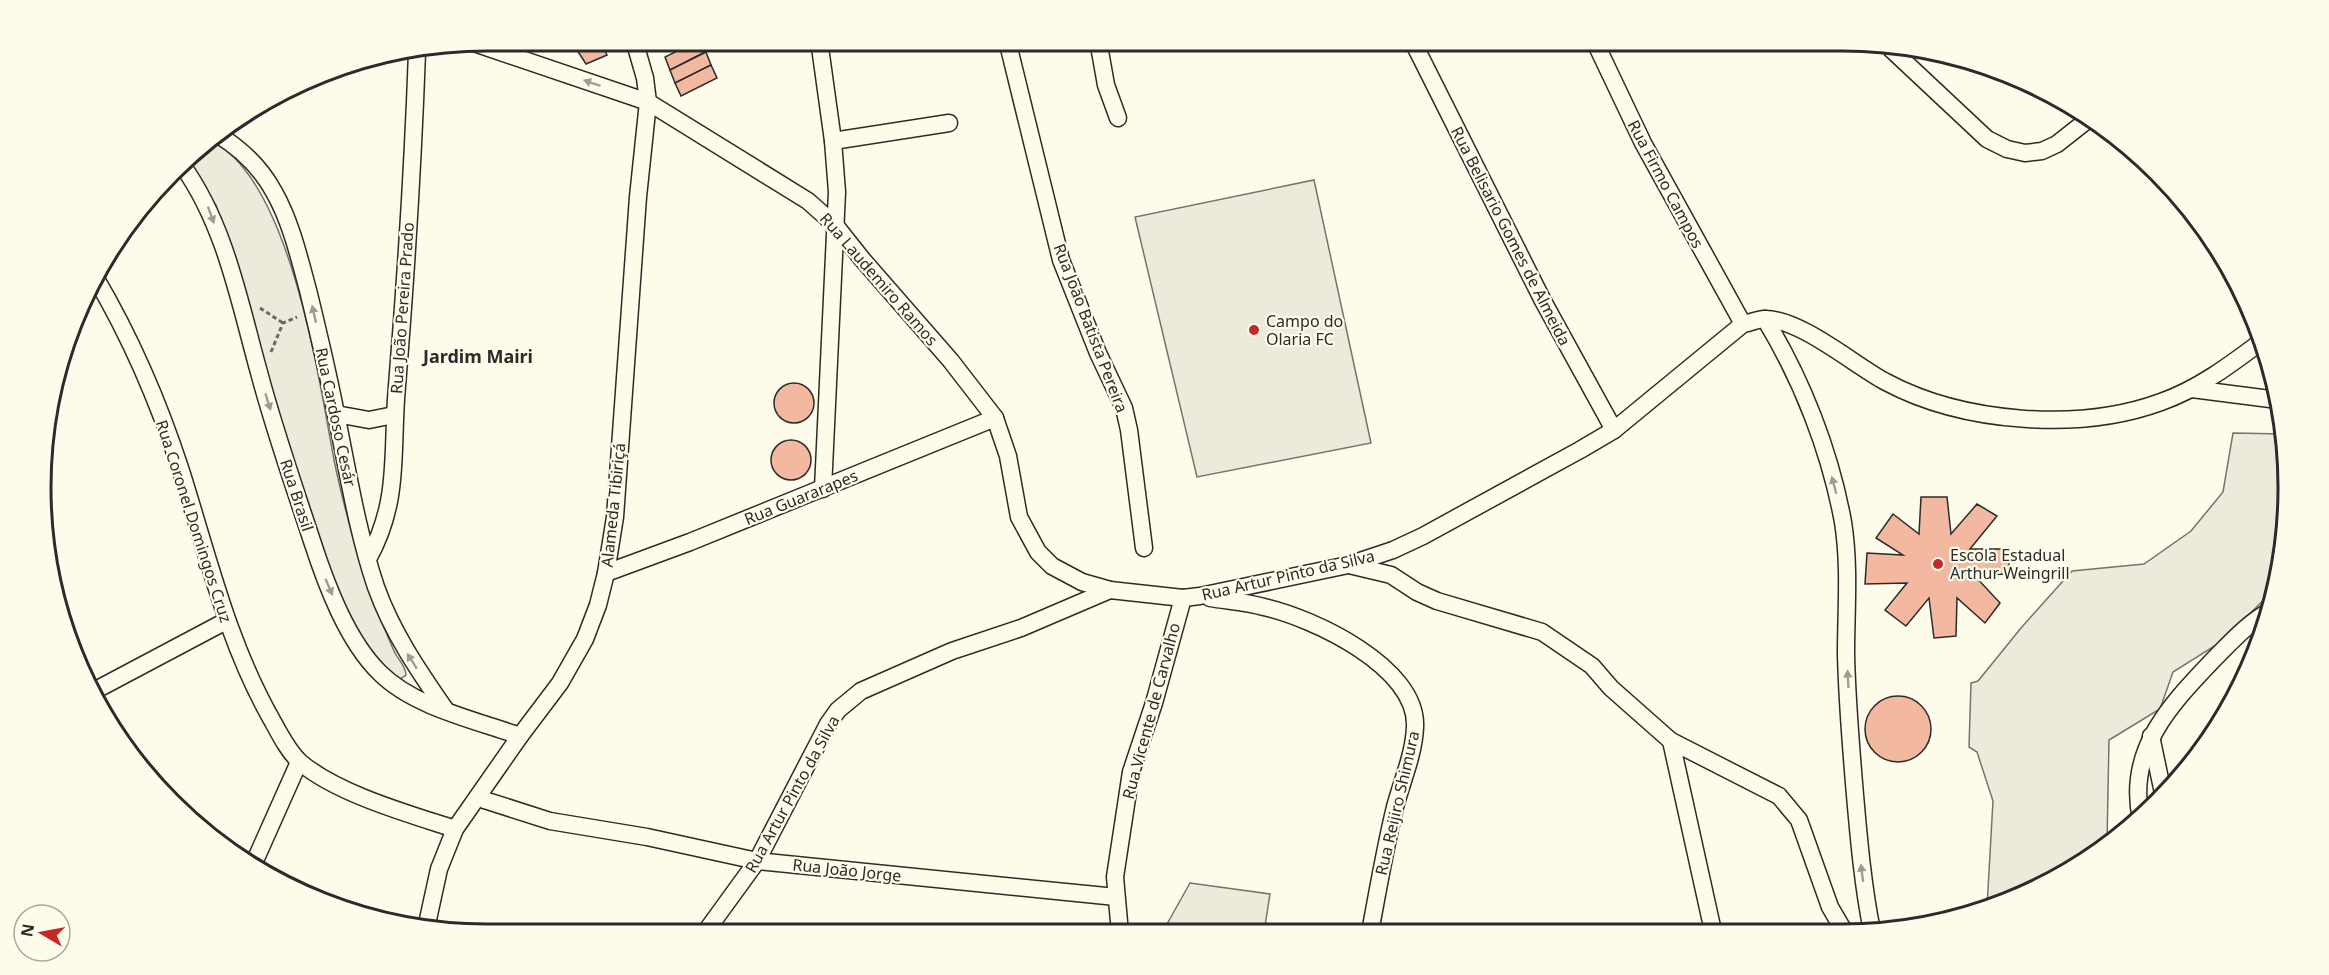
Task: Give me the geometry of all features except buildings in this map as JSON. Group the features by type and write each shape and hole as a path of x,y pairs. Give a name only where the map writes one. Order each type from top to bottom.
{"street":[{"name":"Rua Laudemiro Ramos","path":"498,51 648,102 808,201 835,225 951,360 995,418 1008,456 1019,517 1038,552 1052,566 1082,582 1110,590"},
{"name":"Alameda Tibiriçá","path":"428,920 439,869 455,830 560,683 585,639 598,605 606,573 615,517 638,197 648,102 645,78 637,51"},
{"path":"821,51 833,141 837,192 823,489"},
{"name":"Rua João Batista Pereira","path":"1010,51 1061,260 1124,408 1129,430 1144,548"},
{"path":"1098,51 1106,85 1118,118"},
{"name":"Rua Belisario Gomes de Almeida","path":"1418,51 1543,301 1614,430"},
{"name":"Rua Firmo Campos","path":"1598,51 1643,143 1743,324"},
{"path":"1897,55 1988,139 2007,149 2025,153 2042,151 2057,144 2082,124"},
{"name":"Rua João Pereira Prado","path":"368,559 380,537 391,494 395,460 394,416 407,257 417,57"},
{"path":"833,141 949,123"},
{"name":"Rua Cardoso Cesár","path":"225,139 235,145 256,167 274,191 290,225 313,311 368,559 389,620 414,664 445,709"},
{"name":"Rua Brasil","path":"186,172 207,205 219,237 321,567 342,616 362,650 380,673 416,698 520,736"},
{"name":"Rua Coronel Domingos Cruz","path":"100,287 123,326 143,369 180,469 226,621 261,702 299,762"},
{"path":"1743,324 1765,319 1792,325 1885,381 1924,399 1968,412 2053,420 2091,418 2130,412 2192,389 2255,346"},
{"path":"1765,319 1798,380 1816,427 1835,485 1843,524 1847,561 1846,654 1852,753 1861,870 1871,923"},
{"name":"Rua Artur Pinto da Silva","path":"711,924 757,861 828,724 838,710 861,691 952,651 1021,628 1110,590 1183,598 1200,596 1348,564 1393,550 1540,473 1614,430 1743,324"},
{"path":"2192,389 2269,399"},
{"path":"336,414 369,420 394,416"},
{"name":"Rua Guararapes","path":"606,573 690,542 995,418"},
{"path":"1348,564 1391,575 1417,592 1437,601 1542,632 1592,666 1611,688 1671,741 1779,796 1799,820 1830,907 1840,924"},
{"name":"Rua Reijiro Shimura","path":"1200,596 1264,606 1301,618 1341,639 1382,665 1403,688 1412,705 1415,726 1410,757 1395,807 1372,924"},
{"name":"Rua Vicente de Carvalho","path":"1119,924 1115,876 1131,772 1154,703 1183,598"},
{"path":"2139,807 2137,787 2141,763 2151,735 2170,706 2241,632 2257,620"},
{"path":"100,688 226,621"},
{"path":"2151,735 2161,784"},
{"path":"1671,741 1711,924"},
{"path":"256,858 299,762 363,796 455,830"},
{"name":"Rua João Jorge","path":"478,798 550,821 646,837 757,861 1116,897"}],"shaded area":[{"path":"216,146 237,161 261,194 280,236 296,283 309,333 349,524 371,595 394,651 405,671 406,675 400,679 377,663 344,608 306,511 216,205 190,168"},
{"name":"Campo do Olaria FC","path":"1314,180 1371,443 1197,477 1135,217"},
{"path":"2233,433 2274,434 2278,488 2277,516 2270,573 2263,601 2221,642 2173,672 2160,709 2109,740 2107,834 2060,866 1987,899 1993,801 1977,752 1969,747 1971,683 1978,681 2072,571 2144,564 2191,531 2223,492"},
{"path":"1190,883 1270,894 1265,924 1167,924"}],"place":[{"name":"Campo do Olaria FC","path":"1254,330"},
{"name":"Escola Estadual Arthur Weingrill","path":"1938,564"}],"district":[{"name":"Jardim Mairi","path":"478,357"}]}
